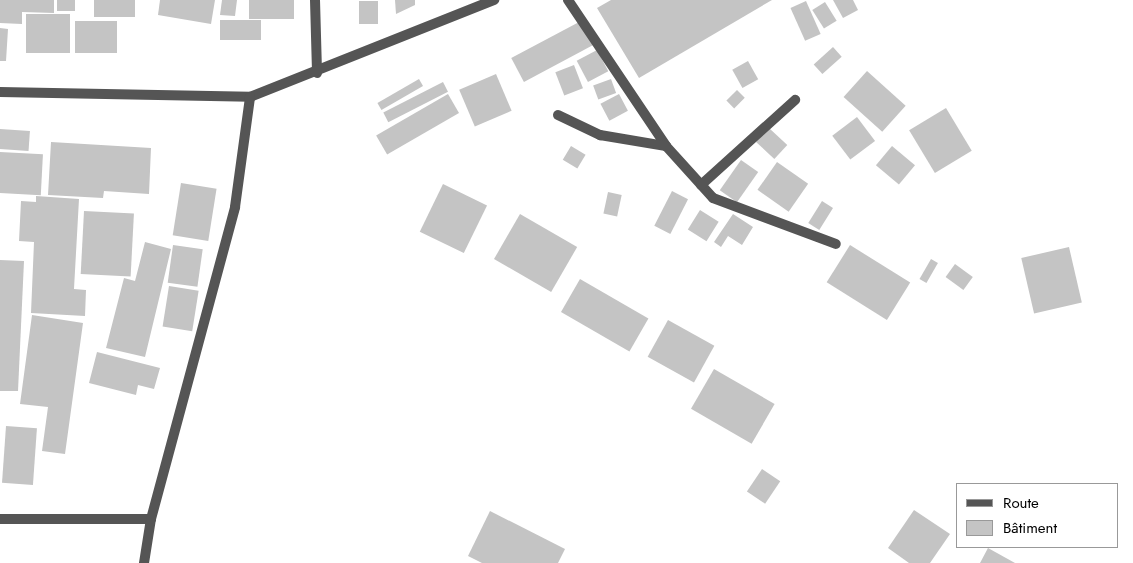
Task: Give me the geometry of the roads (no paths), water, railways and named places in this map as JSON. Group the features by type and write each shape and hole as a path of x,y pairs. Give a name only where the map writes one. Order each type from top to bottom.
{"street":[{"path":"315,0 317,72"},
{"path":"0,92 250,97 317,72 494,0"},
{"path":"568,0 666,146 713,198 836,244"},
{"path":"144,563 151,519 235,207 250,97"},
{"path":"701,185 796,100"},
{"path":"558,115 600,135 666,146"},
{"path":"0,519 151,519"}]}
